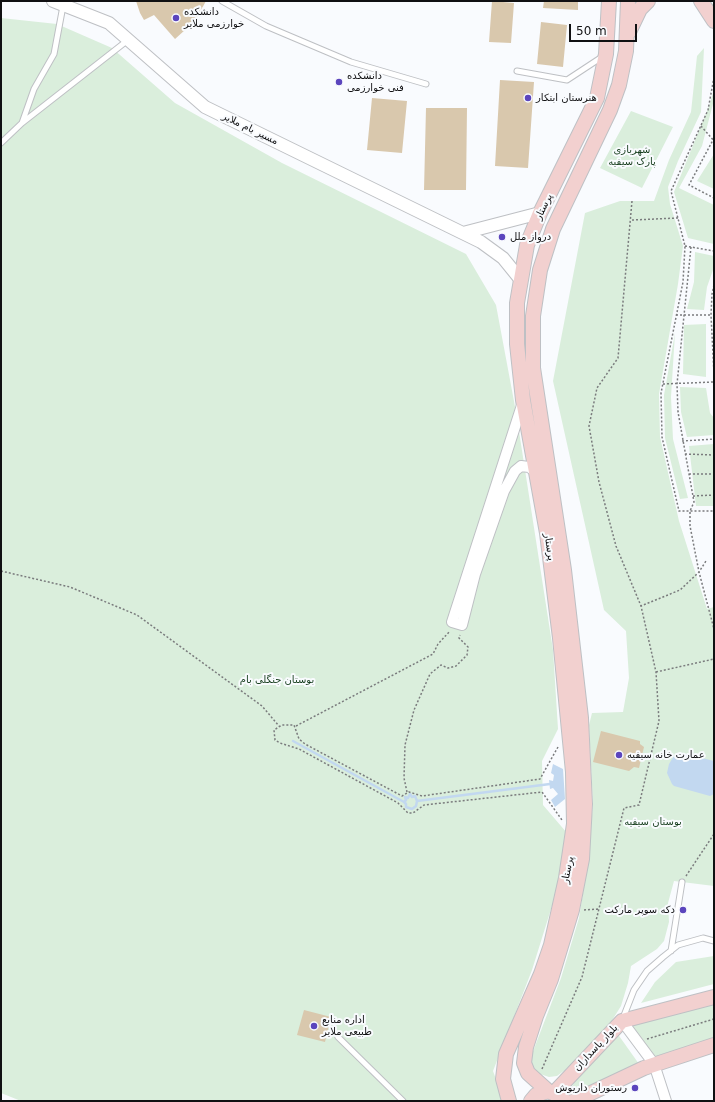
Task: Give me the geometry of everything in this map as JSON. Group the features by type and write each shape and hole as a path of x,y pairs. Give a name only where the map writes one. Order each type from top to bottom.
{"main road":[{"name":"پرستار","path":"506,1099 503,1079 506,1054 541,974 551,945 566,878 574,824 573,772 570,737 552,568 537,473 523,400 517,344 517,303 527,245 540,213 597,98 606,54 609,1"},
{"name":"پرستار","path":"556,1095 528,1073 524,1063 526,1047 536,1016 551,979 572,910 582,859 585,804 583,745 562,548 533,368 534,316 540,270 551,235 569,193 610,110 620,85 626,51 628,1"},
{"path":"627,36 640,9 648,1"},
{"path":"701,1 714,21"},
{"name":"بلوار پاسداران","path":"530,1101 536,1095 556,1095 622,1021 714,997"},
{"path":"574,1101 654,1064 714,1045"}],"street":[{"name":"مسیر بام ملایر","path":"58,3 109,24 205,107 481,242 503,258 520,279"},
{"path":"463,233 540,213"},
{"path":"523,400 452,622 462,625 475,574 504,492 515,471 521,466 529,467 537,473"},
{"path":"622,1021 654,1064 666,1101"}],"lane":[{"path":"222,1 266,26 351,62 426,84"},
{"path":"22,123 34,89 54,54 58,3"},
{"path":"1,143 22,123 128,40"},
{"path":"517,71 567,80 606,54"},
{"path":"671,951 682,882"},
{"path":"622,1021 634,990 647,972 671,951 678,945 703,938 714,941"},
{"path":"338,1037 403,1101"}],"path":[{"path":"714,77 708,110 671,191 685,246 683,282 661,393 662,437 679,511 714,511"},
{"path":"701,126 714,140 689,185 714,198"},
{"path":"540,1074 582,977 624,808 639,805 659,721 656,672 641,606 616,546 599,482 589,426 597,388 618,358 632,201"},
{"path":"631,220 678,218"},
{"path":"685,246 714,251"},
{"path":"691,247 676,384 682,441 694,502 690,511 690,526 699,572 714,629"},
{"path":"714,285 711,315 714,374"},
{"path":"676,315 711,315"},
{"path":"662,384 714,382"},
{"path":"682,441 714,439"},
{"path":"685,454 714,455"},
{"path":"689,474 714,474"},
{"path":"693,496 714,495"},
{"path":"641,606 680,590 699,572 706,561"},
{"path":"1,571 70,586 137,615 262,706 279,726"},
{"path":"295,727 433,654 442,639 450,632 452,622"},
{"path":"407,792 404,778 405,745 414,710 430,674 441,665 448,668 456,666 467,655 468,647 459,638 462,625"},
{"path":"656,672 714,659"},
{"path":"570,737 560,744 540,779 422,796 414,792 407,792 400,795 305,744 300,739 295,727 290,724 279,726 274,730 275,740 280,743 299,748 398,803 408,813 413,812 424,805 542,792 554,811 565,823 574,824"},
{"path":"682,882 714,834"},
{"path":"572,910 599,909"},
{"path":"638,1043 653,1036 714,1019"}],"green space":[{"name":"بوستان جنگلی بام","path":"1,18 57,24 112,48 175,103 282,163 466,254 496,305 516,412 553,650 558,729 542,761 543,805 567,833 556,893 532,970 493,1071 504,1101 21,1101 1,1093"},
{"name":"بوستان سیفیه","path":"704,48 701,112 678,161 668,187 670,204 683,246 659,394 660,437 679,521 707,609 714,607 714,886 674,881 668,903 669,922 664,941 657,949 631,966 628,983 621,1006 611,1022 565,1070 557,1076 549,1077 540,1074 535,1070 532,1064 532,1054 561,978 579,918 588,862 593,804 589,725 592,713 623,712 629,678 626,631 604,610 553,381 585,213 620,201 654,201 669,160 691,112 697,56"},
{"path":"714,90 714,100 702,146 679,188 714,205 714,244 688,238 674,192"},
{"name":"شهربازی پارک سیفیه","path":"631,111 673,127 642,188 600,168"},
{"path":"714,154 714,189 697,181"},
{"path":"695,252 714,256 714,267 707,287 704,310 687,309 694,282"},
{"path":"706,324 706,377 683,374 684,325"},
{"path":"675,333 671,397 673,439 688,498 680,499 665,438 664,395"},
{"path":"680,387 706,388 710,413 714,418 714,435 687,437 681,412"},
{"path":"714,444 714,506 696,506 689,446"},
{"path":"714,956 714,984 641,1003 655,982 676,962"},
{"path":"714,1001 714,1040 655,1058 629,1023"},
{"path":"617,1033 639,1064 581,1091 570,1089 577,1079"}],"water":[{"path":"682,753 714,761 714,794 710,796 674,786 672,784 667,773 669,764 674,756"},
{"path":"553,764 563,769 565,799 555,807 551,800 558,794 553,788 550,789 549,780 553,781 554,775 551,773"}],"building":[{"name":"دانشکده خوارزمی ملایر","path":"136,1 206,1 195,21 175,39 154,15 144,20"},
{"path":"492,1 514,3 511,43 489,42"},
{"path":"544,1 578,1 578,10 543,8"},
{"path":"541,22 567,25 563,67 537,64"},
{"path":"500,80 534,82 528,168 495,166"},
{"path":"372,98 407,101 402,153 367,150"},
{"path":"426,108 467,108 466,190 424,190"},
{"name":"عمارت خانه سیفیه","path":"601,731 640,741 640,744 644,747 639,768 634,767 629,771 593,762"},
{"name":"اداره منابع طبیعی ملایر","path":"304,1010 331,1017 325,1042 297,1035"}],"waterway":[{"path":"293,741 404,802"},
{"path":"417,801 416,806 412,809 406,807 404,802 406,800 405,797 408,798 410,794 412,797 415,796 417,801 550,784"}],"place":[{"name":"دانشکده خوارزمی ملایر","path":"176,18"},
{"name":"دانشکده فنی خوارزمی","path":"339,82"},
{"name":"هنرستان ابتکار","path":"528,98"},
{"name":"درواز ملل","path":"502,237"},
{"name":"عمارت خانه سیفیه","path":"619,755"},
{"name":"دکه سوپر مارکت","path":"683,910"},
{"name":"اداره منابع طبیعی ملایر","path":"314,1026"},
{"name":"رستوران داریوش","path":"635,1088"}]}
